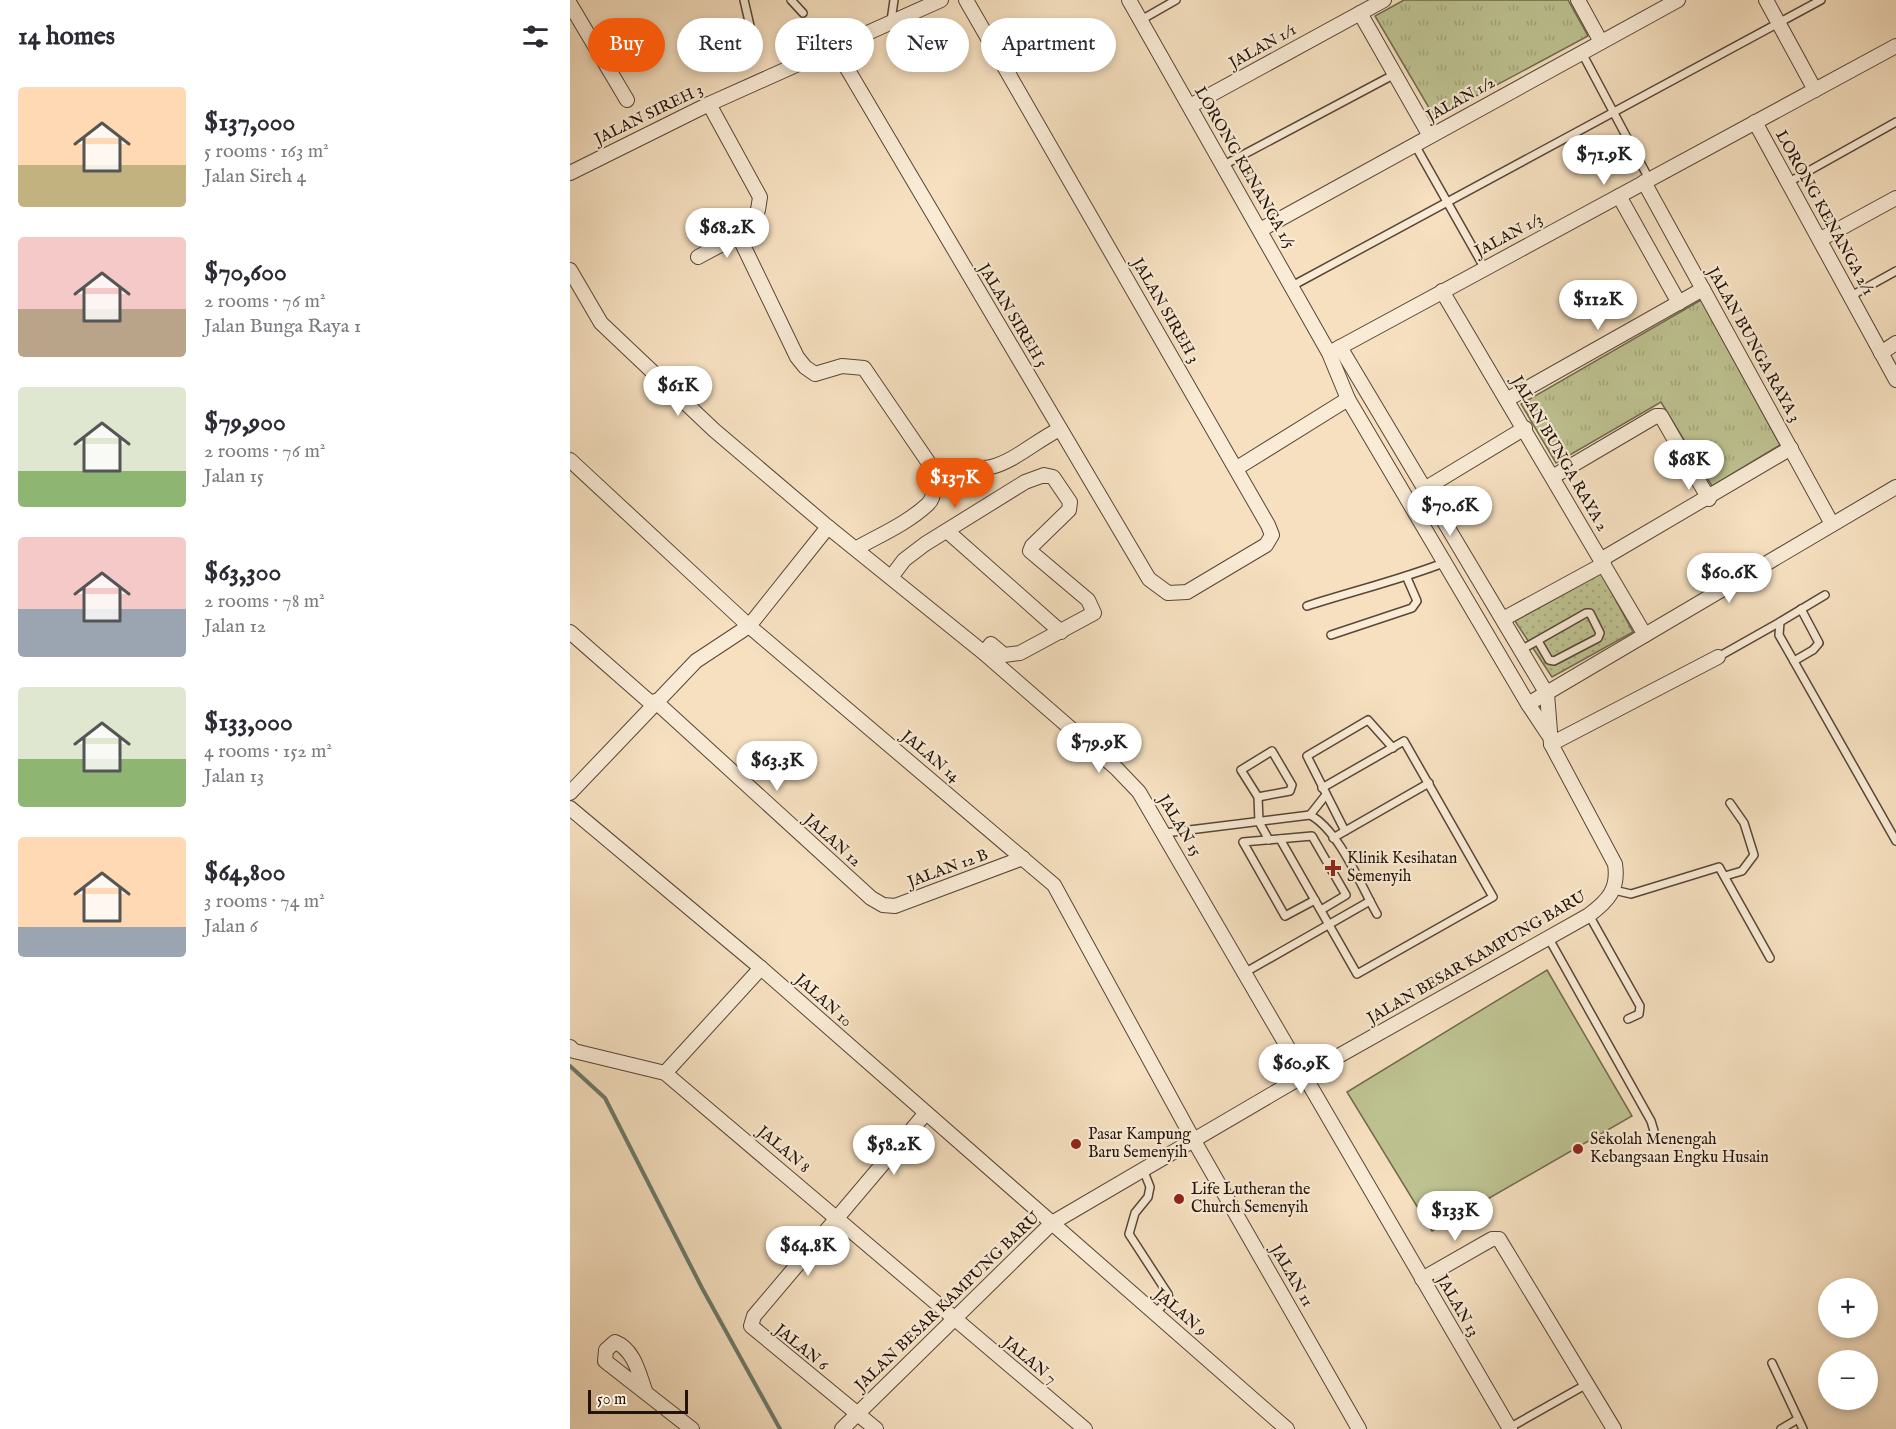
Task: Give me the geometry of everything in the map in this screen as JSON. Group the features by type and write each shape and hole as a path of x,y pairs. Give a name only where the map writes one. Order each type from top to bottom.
{"street":[{"name":"JALAN SIREH 3","path":"901,18 941,0"},
{"name":"JALAN SIREH 3","path":"966,0 1237,468 1272,535 1266,544 1187,592 1168,593"},
{"name":"LORONG KENANGA 1/5","path":"1129,0 1292,286 1334,350"},
{"name":"JALAN 1/1","path":"1190,106 1384,0"},
{"path":"1578,0 1601,42"},
{"name":"JALAN 1/2","path":"1260,230 1678,0"},
{"path":"1766,0 1815,90"},
{"path":"570,4 627,100"},
{"path":"1360,13 1430,136"},
{"name":"JALAN 1/3","path":"1334,350 1815,90 1894,52"},
{"name":"JALAN SIREH 3","path":"570,173 709,104 781,72"},
{"name":"JALAN SIREH 5","path":"849,72 1149,579 1168,593"},
{"path":"698,257 741,234 758,210 760,198 709,104"},
{"name":"LORONG KENANGA 2/1","path":"1755,122 1881,352"},
{"name":"JALAN BUNGA RAYA 3","path":"1647,181 1703,289 1832,524"},
{"path":"1619,196 1679,303"},
{"path":"1821,239 1896,198"},
{"path":"741,234 742,243 805,367 815,374 842,366 864,368 937,475"},
{"name":"JALAN 15","path":"570,270 602,323 714,430 828,527 892,576 984,653 1116,768 1139,792 1303,1076"},
{"path":"1509,399 1703,289"},
{"name":"JALAN BUNGA RAYA 2","path":"1442,291 1509,399 1645,635"},
{"path":"1896,343 1881,352 1896,380"},
{"path":"1334,350 1348,399 1549,739 1615,864 1617,877 1614,890"},
{"path":"1334,350 1426,488 1547,694 1549,739"},
{"path":"1237,468 1348,399"},
{"path":"1554,476 1656,416 1661,416 1708,499"},
{"path":"1426,488 1525,428"},
{"path":"857,548 917,513 931,502 937,475 944,469 989,468 1002,463 1060,429"},
{"path":"1503,619 1791,448"},
{"name":"JALAN 14","path":"570,460 749,626 1054,885 1193,1139"},
{"path":"892,576 904,560 924,544 1025,482 1044,475 1053,477 1070,502 1069,510 1032,546 1030,551 1093,608 1094,614 1020,653 1004,656 991,644 984,653"},
{"path":"1528,704 1896,487"},
{"path":"570,793 696,661 749,626 828,527"},
{"path":"947,531 1061,632"},
{"name":"JALAN 12","path":"570,632 654,703 871,898 883,905"},
{"path":"1549,739 1719,657"},
{"name":"JALAN 10","path":"570,808 761,968 1052,1223"},
{"name":"JALAN 12 B","path":"883,905 895,906 1023,858"},
{"name":"JALAN BESAR KAMPUNG BARU","path":"842,1429 1052,1223 1193,1139 1588,915 1606,902 1614,890"},
{"path":"665,1073 761,968"},
{"name":"JALAN 8","path":"570,1047 574,1051 665,1073 838,1217 953,1318"},
{"name":"JALAN 13","path":"1303,1076 1509,1429"},
{"path":"838,1217 925,1114"},
{"name":"JALAN 11","path":"1193,1139 1359,1429"},
{"name":"JALAN 6","path":"838,1217 754,1316 751,1326 857,1414"},
{"name":"JALAN 9","path":"1052,1223 1287,1429"},
{"path":"1422,1279 1492,1239 1498,1239 1614,1429"},
{"name":"JALAN 7","path":"953,1318 1085,1429"},
{"path":"646,1393 692,1429"},
{"path":"857,1414 876,1429"}],"lane":[{"path":"744,0 748,18"},
{"path":"791,0 803,13"},
{"path":"891,18 894,0"},
{"path":"1141,20 1176,0"},
{"path":"1292,286 1821,0"},
{"path":"1582,53 1615,113 1647,181"},
{"path":"1224,165 1395,74"},
{"path":"1789,182 1896,122"},
{"path":"1415,145 1485,268"},
{"path":"1851,296 1896,271"},
{"path":"1307,606 1356,590 1407,578 1446,562"},
{"path":"1332,635 1412,608 1417,601 1407,578"},
{"path":"1719,657 1825,595"},
{"path":"1794,661 1813,650 1819,643 1801,609"},
{"path":"1521,650 1538,640 1586,613 1590,613 1600,633 1598,638 1554,661 1549,660 1538,640"},
{"path":"1780,622 1779,635 1896,841"},
{"path":"1346,831 1307,756 1368,720 1393,748"},
{"path":"1280,839 1357,974 1493,897 1404,741 1322,788"},
{"path":"1258,797 1290,791 1292,785 1272,751 1241,770 1258,797 1259,822 1269,840"},
{"path":"1333,838 1429,783"},
{"path":"1310,815 1326,796"},
{"path":"1725,876 1742,871 1754,855 1744,823 1730,802"},
{"path":"1165,834 1310,815 1321,821 1333,838 1377,915"},
{"path":"1315,900 1285,916 1244,842 1312,836 1346,895 1321,910"},
{"path":"1614,890 1631,894 1716,867 1721,869 1770,958"},
{"path":"1244,973 1370,901"},
{"path":"1588,915 1640,1006 1638,1014 1629,1019"},
{"path":"1548,937 1651,1121 1654,1131 1651,1138"},
{"path":"1393,942 1398,951"},
{"path":"1143,1168 1150,1187 1148,1197 1135,1213 1130,1234 1168,1294 1169,1299 1155,1313"},
{"path":"1772,1363 1803,1429"},
{"path":"1509,1429 1587,1384"},
{"path":"1781,1429 1798,1419"}],"green space":[{"path":"1404,0 1568,0 1588,36 1435,118 1375,16"},
{"path":"1701,300 1780,445 1712,486 1661,402 1556,463 1521,404"},
{"path":"1601,573 1633,632 1552,677 1515,621"},
{"path":"1547,970 1632,1116 1432,1231 1347,1092"}],"waterway":[{"path":"570,1066 605,1098 702,1288 780,1429"}],"place":[{"name":"Klinik Kesihatan Semenyih","path":"1333,868"},
{"name":"Pasar Kampung Baru Semenyih","path":"1076,1144"},
{"name":"Sekolah Menengah Kebangsaan Engku Husain","path":"1578,1149"},
{"name":"Life Lutheran the Church Semenyih","path":"1179,1199"}]}
